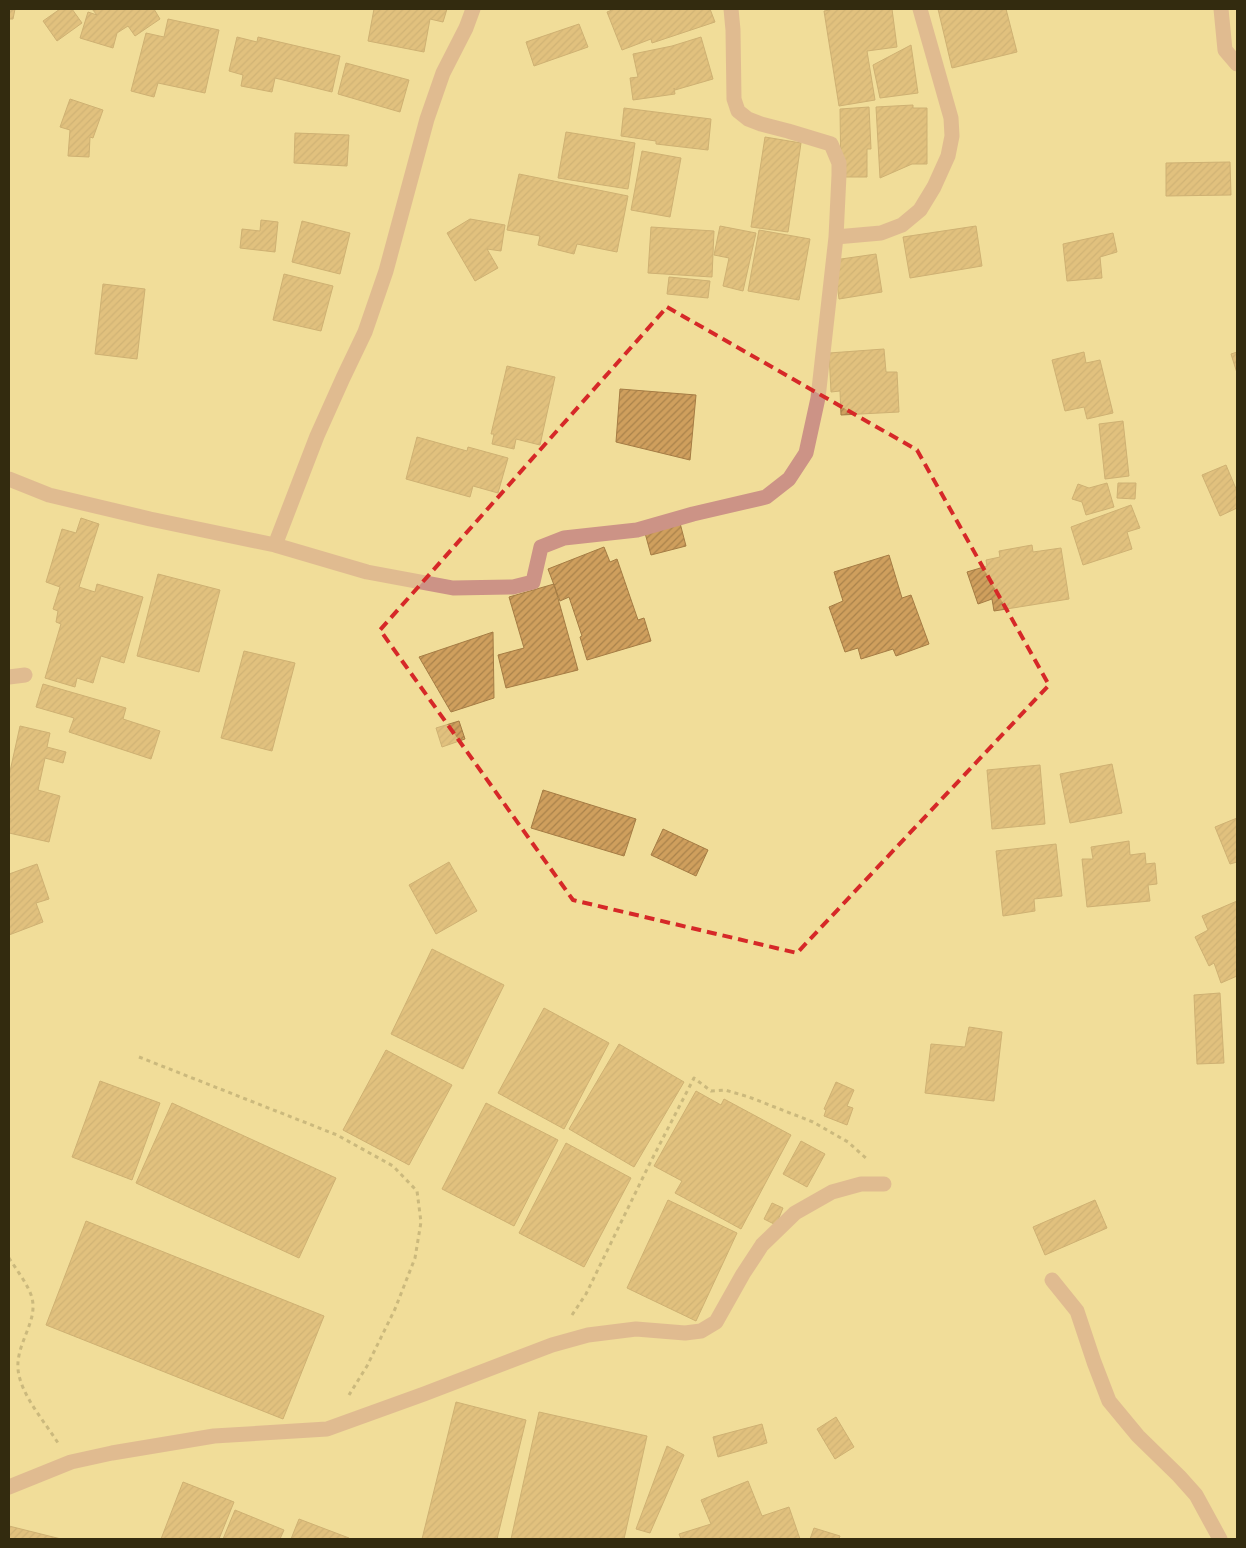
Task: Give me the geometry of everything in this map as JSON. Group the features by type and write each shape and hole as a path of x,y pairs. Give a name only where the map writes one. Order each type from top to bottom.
{"street":[{"path":"275,545 317,436 365,332 386,271 427,119 443,73 466,28 473,9"},
{"path":"9,479 49,495 150,519 275,545 367,572 453,588 512,587 533,582 542,547 564,538 637,530 692,514 766,497 789,479 806,453 818,398 836,237 839,163 831,144 761,124 748,119 738,111 734,98 733,30 730,9"},
{"path":"836,237 881,233 902,225 920,210 948,156 952,136 951,118 920,9"},
{"path":"1221,9 1225,50 1237,64"},
{"path":"9,677 25,675"},
{"path":"9,1487 71,1462 112,1453 214,1436 327,1429 552,1345 588,1335 636,1329 685,1333 701,1331 716,1322 762,1245 795,1213 832,1192 861,1184 884,1184"},
{"path":"1052,1280 1077,1311 1109,1401 1138,1436 1196,1495 1220,1539"}],"path":[{"path":"139,1057 337,1134 393,1166 417,1191 421,1222 415,1258 395,1309 367,1366 327,1429"},
{"path":"552,1345 586,1294 694,1078 711,1091 725,1090 749,1097 813,1122 855,1148 870,1162 884,1184"},
{"path":"9,1258 32,1296 34,1308 20,1348 18,1368 20,1381 26,1395 71,1462"}],"highlighted area":[{"path":"667,307 917,450 1049,685 797,953 573,900 380,630"}],"building":[{"path":"9,9 15,9 13,19 9,19"},
{"path":"60,9 72,9 82,23 57,41 43,21"},
{"path":"92,9 154,9 160,19 135,36 128,26 117,33 113,48 80,38 88,12 97,15"},
{"path":"374,9 447,9 443,22 430,19 424,52 368,41"},
{"path":"614,9 710,9 715,22 652,43 651,39 622,50 607,12"},
{"path":"830,9 892,9 897,47 867,51 875,100 839,106 824,11"},
{"path":"938,9 1006,9 1017,52 952,68"},
{"path":"168,19 219,30 205,93 158,83 154,97 131,91 146,33 164,37"},
{"path":"579,24 588,47 534,66 526,42"},
{"path":"237,37 257,42 258,37 340,56 332,92 275,78 272,92 241,86 243,75 229,71"},
{"path":"701,37 713,79 675,90 674,88 675,94 633,100 630,78 638,77 633,54 672,46"},
{"path":"911,45 918,93 880,98 873,65"},
{"path":"346,63 409,80 400,112 338,94"},
{"path":"70,99 103,110 93,138 90,137 89,157 68,156 70,130 60,127"},
{"path":"913,105 913,108 927,108 927,164 912,164 880,178 876,107"},
{"path":"869,107 871,149 867,149 867,177 841,177 840,109"},
{"path":"624,108 711,119 708,150 656,144 656,141 621,136"},
{"path":"566,132 635,143 628,189 558,178"},
{"path":"295,133 349,135 347,166 294,163"},
{"path":"765,137 801,143 788,232 751,227"},
{"path":"642,151 681,158 670,217 631,210"},
{"path":"1230,162 1231,195 1166,196 1166,163"},
{"path":"519,174 628,196 617,252 577,244 574,254 538,245 540,236 507,230"},
{"path":"470,219 505,225 501,251 487,249 498,268 475,281 447,233"},
{"path":"261,220 278,222 275,252 240,248 242,229 260,231"},
{"path":"302,221 350,233 340,274 292,262"},
{"path":"720,226 756,233 743,291 723,286 729,258 714,255"},
{"path":"976,226 982,266 910,278 903,237"},
{"path":"651,227 714,231 712,277 648,273"},
{"path":"759,230 810,239 799,300 748,291"},
{"path":"1113,233 1117,252 1100,257 1102,278 1067,281 1063,244"},
{"path":"876,254 882,292 839,299 834,260"},
{"path":"284,274 333,286 321,331 273,320"},
{"path":"669,277 710,281 708,298 667,294"},
{"path":"103,284 145,289 137,359 95,354"},
{"path":"884,349 886,372 897,372 899,412 841,415 840,391 831,392 829,353"},
{"path":"1084,352 1086,363 1100,360 1113,413 1087,419 1084,407 1065,411 1052,360"},
{"path":"1237,352 1237,373 1231,354"},
{"path":"507,366 555,377 540,445 516,439 514,449 492,444 494,434 491,434"},
{"path":"620,389 696,395 690,460 616,442"},
{"path":"1123,421 1129,476 1105,479 1099,424"},
{"path":"417,437 467,451 468,447 508,458 498,493 473,486 470,497 406,479"},
{"path":"1226,465 1237,491 1237,508 1220,516 1202,475"},
{"path":"1107,483 1114,507 1086,515 1082,502 1072,499 1078,484 1089,488"},
{"path":"1118,483 1136,483 1135,499 1117,498"},
{"path":"1131,505 1140,528 1127,532 1132,549 1083,565 1071,527"},
{"path":"81,518 99,524 79,587 95,592 97,584 143,597 124,663 101,656 93,683 77,678 75,687 45,678 61,624 56,622 58,611 53,609 60,587 46,582 62,529 76,533"},
{"path":"680,523 686,546 651,555 645,533"},
{"path":"1032,545 1033,552 1061,548 1069,599 994,611 992,599 978,604 967,572 987,566 986,560 1000,557 999,551"},
{"path":"604,547 610,562 617,559 638,620 644,618 651,641 587,660 580,637 582,636 569,597 560,601 548,569"},
{"path":"889,555 902,598 911,595 929,644 896,656 893,649 861,659 858,648 845,652 829,607 843,601 834,572"},
{"path":"158,574 220,590 199,672 137,656"},
{"path":"554,584 578,670 506,688 498,655 524,648 509,597"},
{"path":"493,632 494,698 451,712 419,657"},
{"path":"244,651 295,663 272,751 221,738"},
{"path":"43,684 126,708 123,719 160,731 151,759 69,732 74,718 36,707"},
{"path":"459,721 465,739 442,747 436,728"},
{"path":"20,726 50,733 47,747 66,752 63,763 45,758 38,790 60,796 49,842 9,833 9,776"},
{"path":"1112,764 1122,813 1070,823 1060,774"},
{"path":"1040,765 1045,824 992,829 987,770"},
{"path":"543,790 636,819 624,856 531,828"},
{"path":"1237,818 1237,862 1230,864 1215,827"},
{"path":"663,829 708,850 696,876 651,855"},
{"path":"1129,841 1130,855 1145,853 1146,864 1155,863 1157,884 1148,885 1150,901 1087,907 1082,859 1093,859 1091,847"},
{"path":"1056,844 1062,896 1034,899 1035,911 1003,916 996,851"},
{"path":"449,862 477,911 436,934 409,885"},
{"path":"37,864 49,899 36,903 43,922 9,935 9,874"},
{"path":"1237,901 1237,976 1221,983 1214,963 1209,966 1195,937 1208,930 1202,916"},
{"path":"432,949 504,985 463,1069 391,1034"},
{"path":"1220,993 1224,1063 1197,1064 1194,995"},
{"path":"544,1008 609,1043 564,1129 498,1093"},
{"path":"969,1027 1002,1032 994,1101 925,1093 931,1044 965,1047"},
{"path":"619,1044 684,1082 634,1167 569,1129"},
{"path":"386,1050 452,1085 409,1165 343,1130"},
{"path":"100,1081 160,1103 132,1180 72,1157"},
{"path":"836,1082 854,1090 847,1106 853,1108 847,1125 824,1116 826,1110 824,1109"},
{"path":"696,1091 721,1105 724,1099 791,1135 741,1229 675,1193 682,1181 654,1166"},
{"path":"172,1103 336,1178 299,1258 136,1183"},
{"path":"486,1103 558,1140 514,1226 442,1189"},
{"path":"801,1141 825,1154 807,1187 783,1174"},
{"path":"566,1143 631,1178 584,1267 519,1233"},
{"path":"668,1200 737,1233 696,1321 627,1288"},
{"path":"1095,1200 1107,1228 1045,1255 1033,1227"},
{"path":"772,1203 783,1208 776,1225 764,1219"},
{"path":"86,1221 324,1316 283,1419 46,1325"},
{"path":"456,1402 526,1420 497,1539 422,1539"},
{"path":"539,1412 647,1436 624,1539 511,1539"},
{"path":"836,1417 854,1447 835,1459 817,1429"},
{"path":"762,1424 767,1443 718,1457 713,1437"},
{"path":"667,1446 684,1455 650,1533 636,1529"},
{"path":"748,1481 762,1516 789,1507 800,1539 681,1539 679,1534 711,1524 701,1500"},
{"path":"183,1482 234,1502 219,1539 161,1539"},
{"path":"235,1510 284,1530 280,1539 223,1539"},
{"path":"299,1519 349,1538 349,1539 291,1539"},
{"path":"9,1526 61,1539 9,1539"},
{"path":"814,1528 840,1536 839,1539 810,1539"}]}
